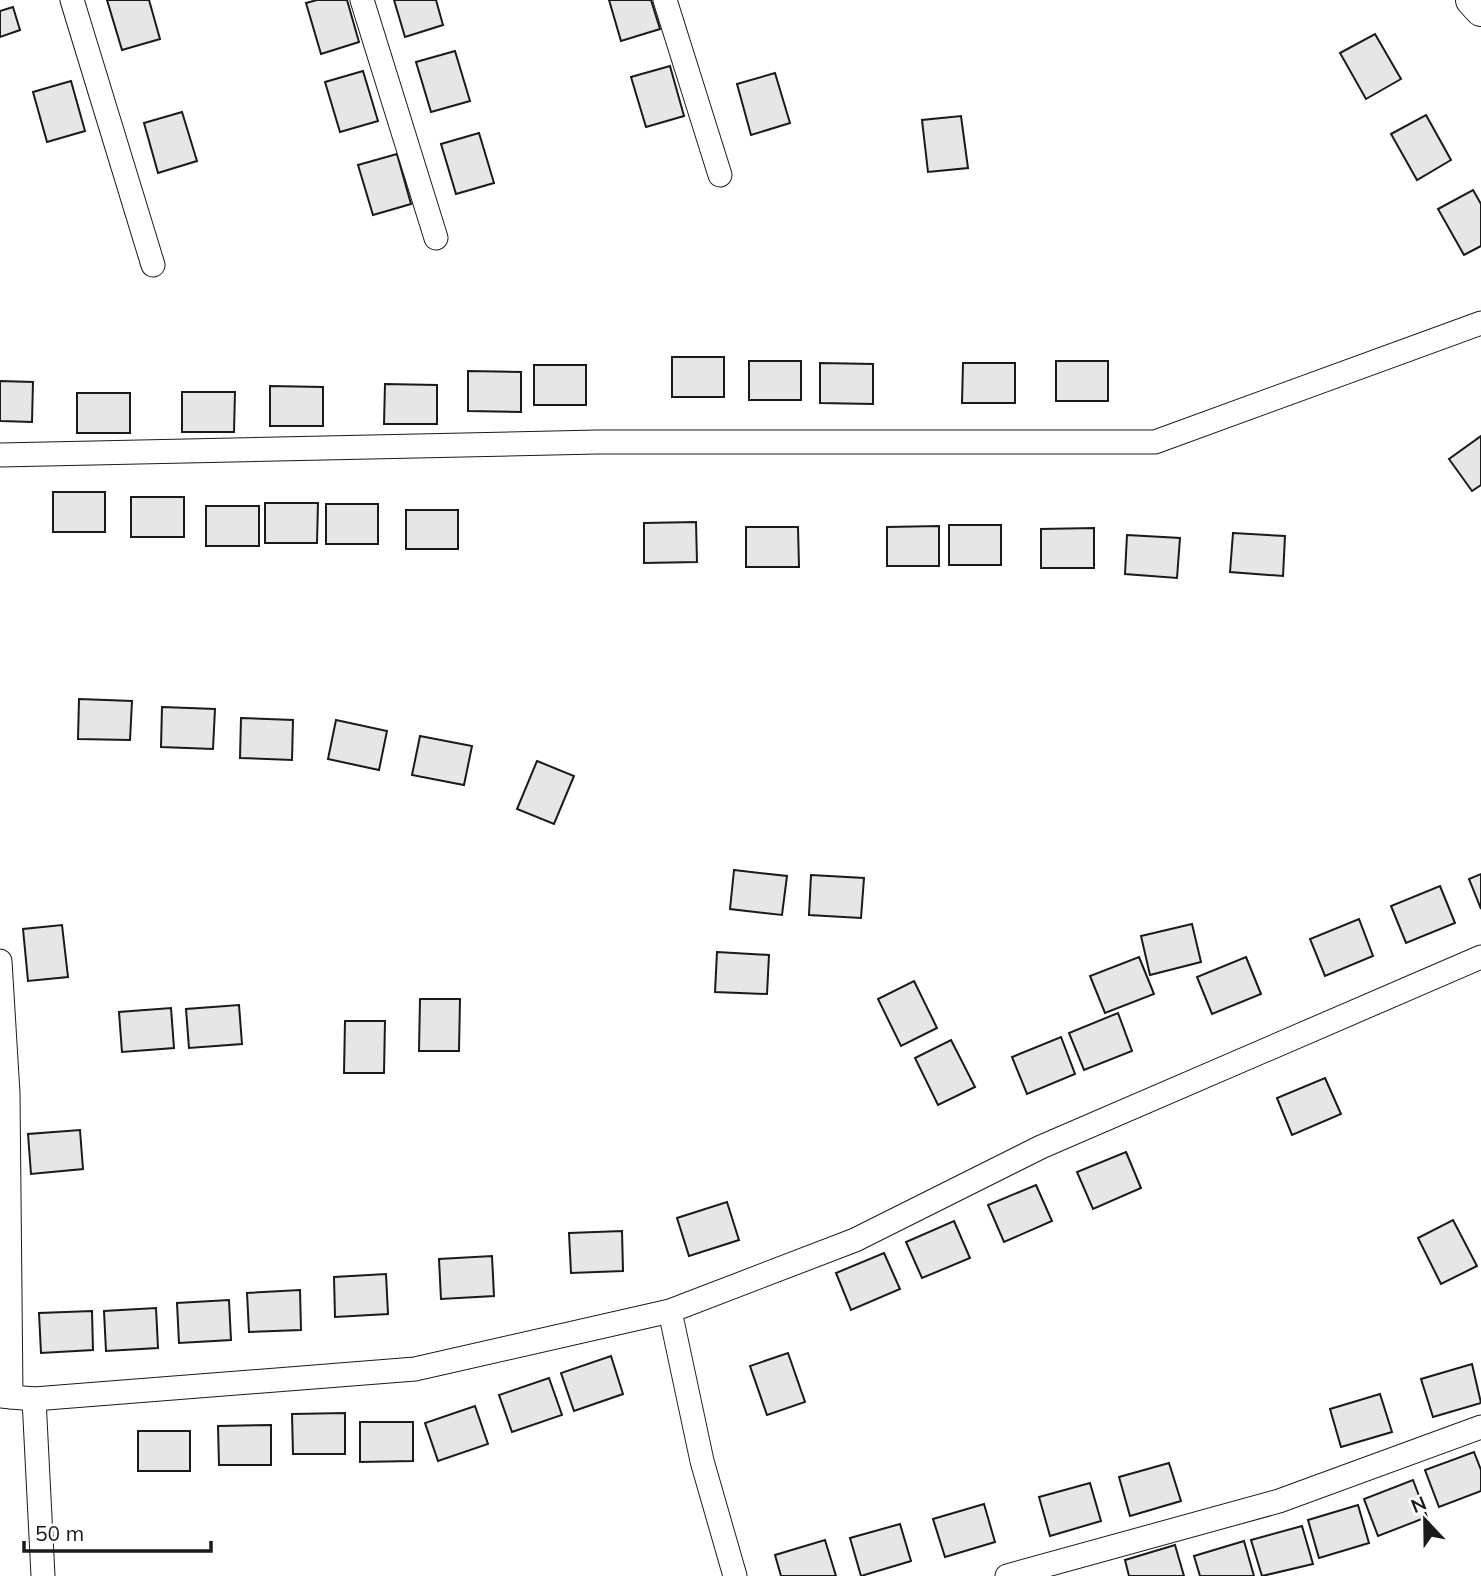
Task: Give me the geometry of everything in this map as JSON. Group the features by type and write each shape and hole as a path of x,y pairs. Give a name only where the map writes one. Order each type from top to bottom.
{"street":[{"path":"72,0 153,265"},
{"path":"362,0 436,238"},
{"path":"665,0 720,175"},
{"path":"1472,0 1481,10"},
{"path":"0,454 597,442 1155,442 1481,323"},
{"path":"0,961 8,1093 5,1396 34,1399 415,1369 670,1311 855,1240 1041,1147 1481,957"},
{"path":"670,1311 702,1461 735,1576"},
{"path":"34,1399 43,1576"},
{"path":"1007,1576 1279,1501 1481,1427"}],"building":[{"path":"107,0 149,0 160,39 122,50"},
{"path":"317,0 347,0 359,42 321,54 306,3"},
{"path":"394,0 436,0 443,25 405,37"},
{"path":"609,0 651,0 660,29 621,41"},
{"path":"13,7 20,30 0,37 0,11"},
{"path":"1375,34 1401,79 1366,99 1340,53"},
{"path":"455,51 470,101 431,112 416,62"},
{"path":"670,66 684,116 646,127 631,77"},
{"path":"363,71 378,121 340,132 325,82"},
{"path":"775,73 790,123 751,135 737,84"},
{"path":"71,81 85,131 47,142 33,92"},
{"path":"182,112 197,161 158,173 144,123"},
{"path":"1426,115 1451,160 1417,180 1391,134"},
{"path":"961,116 968,168 928,172 922,120"},
{"path":"479,133 494,183 456,194 441,144"},
{"path":"397,154 411,204 373,215 358,165"},
{"path":"1473,190 1481,204 1481,246 1464,255 1438,209"},
{"path":"672,357 724,357 724,397 672,397"},
{"path":"749,361 801,361 801,400 749,400"},
{"path":"1056,361 1108,361 1108,401 1056,401"},
{"path":"820,363 873,364 873,404 820,403"},
{"path":"963,363 1015,363 1015,403 962,403"},
{"path":"534,365 586,365 586,405 534,405"},
{"path":"468,371 521,372 521,412 468,411"},
{"path":"0,381 33,382 32,422 0,421"},
{"path":"385,384 437,385 437,424 384,424"},
{"path":"270,386 323,387 323,426 270,426"},
{"path":"182,392 235,392 234,432 182,432"},
{"path":"77,393 130,393 130,433 77,433"},
{"path":"1481,436 1481,485 1472,491 1449,459"},
{"path":"53,492 105,492 105,532 53,532"},
{"path":"131,497 184,497 184,537 131,537"},
{"path":"265,503 318,503 317,543 265,543"},
{"path":"326,504 378,504 378,544 326,544"},
{"path":"206,506 259,506 259,546 206,546"},
{"path":"406,510 458,510 458,549 406,549"},
{"path":"696,522 697,562 644,563 644,523"},
{"path":"949,525 1001,525 1001,565 949,565"},
{"path":"939,526 939,566 887,566 887,527"},
{"path":"746,527 798,527 799,567 746,567"},
{"path":"1094,528 1094,568 1041,568 1041,529"},
{"path":"1233,533 1285,536 1283,576 1230,572"},
{"path":"1127,535 1180,538 1177,578 1125,574"},
{"path":"79,699 132,701 130,740 78,739"},
{"path":"162,707 215,709 213,749 161,747"},
{"path":"241,718 293,720 292,760 240,758"},
{"path":"336,720 387,731 379,770 328,759"},
{"path":"420,736 472,746 464,785 412,775"},
{"path":"537,761 574,776 554,824 517,809"},
{"path":"734,870 787,876 782,915 730,909"},
{"path":"1481,874 1481,909 1469,879"},
{"path":"811,875 864,878 861,918 809,915"},
{"path":"1440,886 1455,923 1406,943 1391,906"},
{"path":"1359,919 1373,956 1325,976 1310,939"},
{"path":"1192,924 1201,962 1150,975 1141,936"},
{"path":"62,925 68,977 28,981 23,929"},
{"path":"717,952 769,955 767,994 715,992"},
{"path":"1139,957 1154,994 1105,1013 1090,976"},
{"path":"1246,957 1261,994 1212,1014 1197,977"},
{"path":"914,981 937,1028 901,1046 878,999"},
{"path":"420,999 460,999 459,1051 419,1051"},
{"path":"239,1005 242,1044 189,1048 186,1009"},
{"path":"171,1008 174,1048 122,1052 119,1012"},
{"path":"1118,1013 1132,1051 1084,1070 1069,1033"},
{"path":"345,1021 385,1021 384,1073 344,1073"},
{"path":"1061,1037 1075,1074 1027,1094 1012,1057"},
{"path":"951,1040 975,1087 938,1105 915,1058"},
{"path":"1325,1078 1341,1114 1292,1135 1277,1098"},
{"path":"80,1130 83,1169 31,1174 28,1134"},
{"path":"1126,1152 1141,1188 1093,1209 1077,1172"},
{"path":"1036,1185 1052,1221 1004,1242 988,1205"},
{"path":"727,1202 739,1240 689,1256 677,1218"},
{"path":"1453,1220 1477,1266 1441,1284 1418,1238"},
{"path":"954,1221 970,1258 922,1278 906,1242"},
{"path":"622,1231 623,1271 571,1273 569,1233"},
{"path":"884,1253 900,1289 851,1310 836,1273"},
{"path":"492,1256 494,1296 441,1299 439,1259"},
{"path":"386,1274 388,1314 335,1317 334,1277"},
{"path":"300,1290 301,1330 249,1332 247,1293"},
{"path":"229,1300 231,1340 179,1343 177,1303"},
{"path":"156,1308 158,1348 106,1351 104,1311"},
{"path":"92,1311 93,1350 41,1353 39,1313"},
{"path":"788,1353 805,1402 767,1415 750,1366"},
{"path":"611,1356 623,1394 574,1411 561,1373"},
{"path":"1472,1364 1481,1403 1433,1417 1421,1379"},
{"path":"549,1378 562,1415 512,1432 499,1395"},
{"path":"1380,1394 1392,1432 1341,1447 1330,1409"},
{"path":"475,1406 488,1444 438,1461 425,1423"},
{"path":"345,1413 345,1454 293,1454 292,1414"},
{"path":"360,1422 413,1422 413,1461 360,1462"},
{"path":"271,1425 271,1465 219,1465 218,1426"},
{"path":"138,1431 190,1431 190,1471 138,1471"},
{"path":"1474,1452 1481,1470 1481,1491 1439,1507 1425,1470"},
{"path":"1169,1463 1181,1501 1130,1516 1119,1477"},
{"path":"1413,1480 1427,1517 1378,1536 1364,1499"},
{"path":"1090,1483 1101,1521 1050,1536 1039,1497"},
{"path":"984,1504 995,1542 945,1557 933,1519"},
{"path":"1358,1505 1369,1543 1319,1558 1308,1520"},
{"path":"900,1524 911,1561 861,1576 850,1538"},
{"path":"1302,1526 1313,1564 1262,1576 1251,1540"},
{"path":"825,1540 836,1576 781,1576 775,1555"},
{"path":"1244,1541 1254,1576 1200,1576 1194,1556"},
{"path":"1175,1545 1184,1576 1129,1576 1125,1560"}]}
